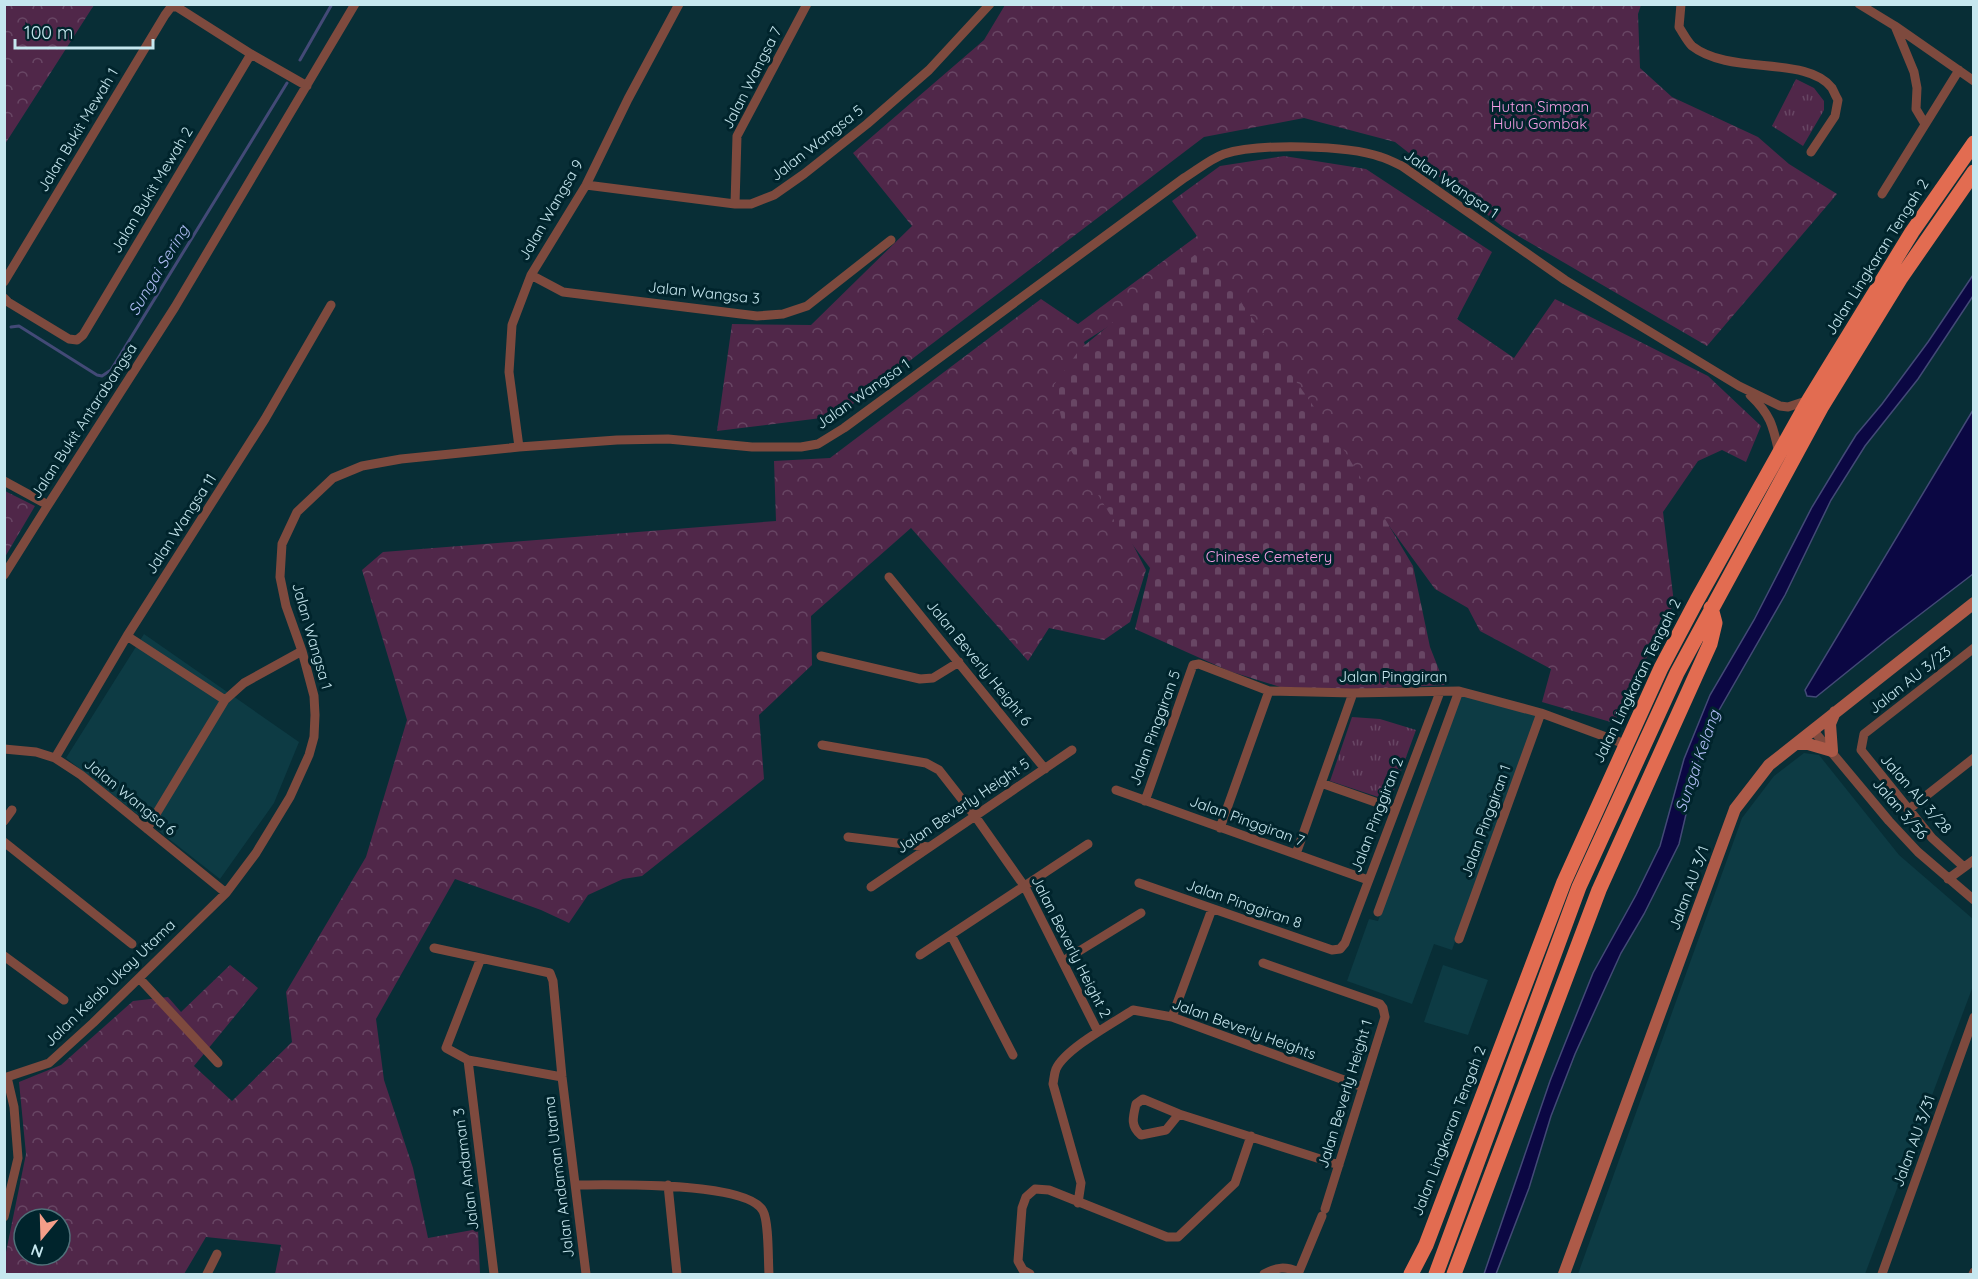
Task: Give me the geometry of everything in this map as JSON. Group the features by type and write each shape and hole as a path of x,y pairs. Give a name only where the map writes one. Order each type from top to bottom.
{"highway":[{"name":"Jalan Lingkaran Tengah 2","path":"1411,1275 1426,1245 1564,882 1625,744 1677,639 1809,400 1912,232 1974,143"},
{"name":"Jalan Lingkaran Tengah 2","path":"1436,1275 1579,887 1663,702 1711,608 1822,406 1900,279 1974,172"},
{"path":"1454,1275 1599,890 1710,644 1715,623 1711,608"}],"main road":[{"name":"Jalan AU 3/1","path":"1564,1275 1735,808 1769,765 1974,603"},
{"path":"1796,744 1808,744 1832,751 1830,724 1836,711"}],"street":[{"name":"Jalan Bukit Antarabangsa","path":"4,575 175,307 355,4"},
{"name":"Jalan Wangsa 9","path":"519,447 508,372 512,326 531,275 585,185 679,4"},
{"name":"Jalan Wangsa 7","path":"735,204 737,135 807,4"},
{"name":"Jalan Wangsa 5","path":"585,185 735,204 751,204 774,195 867,124 929,70 990,4"},
{"path":"1681,4 1679,27 1691,45 1710,56 1732,63 1804,71 1818,77 1831,87 1838,100 1834,117 1811,152"},
{"path":"1859,4 1972,79"},
{"name":"Jalan Bukit Mewah 1","path":"4,282 171,7 177,7 307,86"},
{"path":"1895,26 1914,72 1917,88 1916,109 1925,124"},
{"name":"Jalan Bukit Mewah 2","path":"4,298 69,339 76,340 83,335 251,54"},
{"path":"1882,194 1959,70"},
{"name":"Jalan Wangsa 1","path":"226,893 256,853 290,797 309,755 314,737 314,696 302,651 286,606 280,577 282,544 297,512 333,478 362,466 401,459 616,440 668,440 781,448 818,444 844,428 1184,178 1223,155 1272,147 1308,147 1380,156 1402,166 1565,280 1739,386 1780,406 1788,407 1809,400"},
{"name":"Jalan Wangsa 3","path":"531,275 563,292 757,316 783,314 807,306 891,240"},
{"name":"Jalan Wangsa 11","path":"54,758 127,636 265,419 331,305"},
{"name":"Jalan Wangsa 1","path":"1739,386 1763,407 1769,416 1779,453"},
{"path":"4,481 48,505"},
{"name":"Jalan Beverly Height 6","path":"890,577 1045,769"},
{"path":"127,636 225,700"},
{"name":"Jalan AU 3/23","path":"1864,734 1974,648"},
{"path":"147,829 225,700 244,683 302,651"},
{"path":"821,656 920,679 933,678 959,662"},
{"name":"Jalan Pinggiran","path":"1193,665 1199,664 1269,691 1353,693 1459,691 1541,712 1625,744"},
{"name":"Jalan Pinggiran 5","path":"1145,801 1193,665"},
{"path":"1220,828 1269,691"},
{"path":"1378,912 1459,691"},
{"name":"Jalan Pinggiran 2","path":"1340,949 1345,943 1440,692"},
{"path":"1296,854 1353,693"},
{"name":"Jalan Pinggiran 1","path":"1459,939 1541,712"},
{"name":"Jalan 3/56","path":"1813,730 1918,852 1974,900"},
{"name":"Jalan AU 3/28","path":"1864,734 1861,750 1932,838 1964,867"},
{"name":"Jalan Beverly Height 2","path":"822,745 926,762 939,770 1025,887 1098,1032"},
{"name":"Jalan Wangsa 6","path":"4,749 36,752 54,758 81,775 226,893"},
{"name":"Jalan Beverly Height 5","path":"871,886 1072,750"},
{"path":"1908,810 1974,758"},
{"path":"1321,783 1395,810"},
{"name":"Jalan Pinggiran 7","path":"1116,790 1368,880"},
{"path":"4,822 12,810"},
{"path":"848,837 929,847"},
{"path":"4,842 132,944"},
{"path":"920,956 1088,844"},
{"path":"1947,879 1974,860"},
{"name":"Jalan Pinggiran 8","path":"1139,884 1332,950 1340,949"},
{"name":"Jalan Kelab Ukay Utama","path":"6,1077 49,1063 226,893"},
{"path":"1172,1017 1212,909"},
{"path":"1063,961 1141,913"},
{"path":"951,935 1013,1055"},
{"path":"434,948 550,973 553,981 562,1077"},
{"path":"4,956 64,1000"},
{"name":"Jalan Andaman Utama","path":"481,958 446,1043 446,1048 468,1060 562,1077 586,1275"},
{"name":"Jalan Beverly Height 1","path":"1263,963 1380,1004 1385,1017 1323,1212 1298,1273"},
{"path":"139,978 218,1063"},
{"name":"Jalan Beverly Heights","path":"1078,1203 1081,1183 1053,1084 1055,1070 1064,1058 1132,1010 1172,1017 1363,1088"},
{"name":"Jalan AU 3/31","path":"1882,1275 1974,1017"},
{"name":"Jalan Andaman 3","path":"468,1060 494,1275"},
{"path":"4,1217 18,1158 14,1107 6,1077"},
{"path":"1179,1114 1166,1130 1141,1135 1135,1130 1132,1121 1136,1104 1143,1099 1179,1114 1338,1165"},
{"path":"1030,1275 1023,1270 1018,1261 1022,1208 1026,1197 1035,1189 1049,1190 1167,1237 1178,1238 1235,1184 1251,1136"},
{"path":"576,1185 668,1185 737,1195 752,1200 763,1210 766,1222 769,1275"},
{"path":"668,1185 677,1275"},
{"path":"207,1275 218,1254"},
{"path":"1264,1275 1274,1268 1288,1268 1298,1273"}],"shaded area":[{"path":"144,634 299,742 274,803 220,879 66,758"},
{"path":"1461,695 1537,715 1452,950 1434,944 1412,1004 1347,981 1369,919 1378,921"},
{"path":"1804,753 1819,755 1899,855 1973,919 1973,986 1865,1274 1578,1274 1742,818 1774,776"},
{"path":"1443,965 1488,980 1468,1035 1424,1022"}],"green space":[{"path":"4,5 94,5 5,144"},
{"name":"Hutan Simpan Hulu Gombak","path":"1005,5 1641,5 1638,14 1640,68 1672,97 1758,137 1789,164 1837,194 1707,346 1503,227 1395,142 1304,118 1204,137 837,416 717,431 732,324 811,325 912,226 853,153 984,40"},
{"path":"1796,79 1814,88 1824,101 1824,110 1803,146 1772,126"},
{"path":"1284,156 1366,169 1492,252 1457,319 1514,358 1555,299 1708,376 1761,426 1746,462 1722,450 1698,461 1663,512 1674,603 1614,723 1542,702 1551,669 1480,631 1468,608 1435,589 1330,445 1195,271 1084,342 1090,360 1100,481 1146,570 1130,622 1104,640 1049,628 1028,661 911,528 811,616 812,665 759,715 764,779 642,876 623,879 588,895 569,923 541,910 455,879 376,1019 384,1080 413,1168 428,1238 478,1229 480,1274 275,1274 281,1245 206,1237 184,1274 5,1274 5,1257 12,1223 12,1267 72,1267 72,1207 15,1207 26,1154 19,1082 61,1065 133,1001 168,997 181,1012 230,965 258,988 194,1066 232,1101 292,1042 286,992 366,857 407,720 362,570 383,552 776,521 774,461 830,458 1041,299 1078,324 1197,236 1172,201 1220,166"},
{"name":"Chinese Cemetery","path":"1203,248 1344,450 1413,566 1430,647 1445,685 1343,690 1280,687 1229,671 1135,629 1150,568 1111,516 1067,444 1054,385 1080,349"},
{"path":"5,491 35,506 5,557"},
{"path":"1352,717 1380,719 1416,730 1390,801 1330,781"}],"water":[{"name":"Sungai Kelang","path":"1973,275 1973,296 1918,379 1865,446 1831,500 1785,595 1714,719 1699,759 1679,844 1644,914 1621,953 1575,1054 1551,1116 1529,1188 1496,1274 1484,1274 1550,1081 1593,973 1660,846 1684,759 1710,695 1754,620 1812,507 1856,435 1928,342"},
{"path":"1973,410 1973,574 1816,697 1807,696 1805,690"}],"waterway":[{"name":"Sungai Sering","path":"300,60 332,4"},
{"name":"Sungai Sering","path":"11,327 19,326 97,375 102,376 111,370 287,83"}]}
